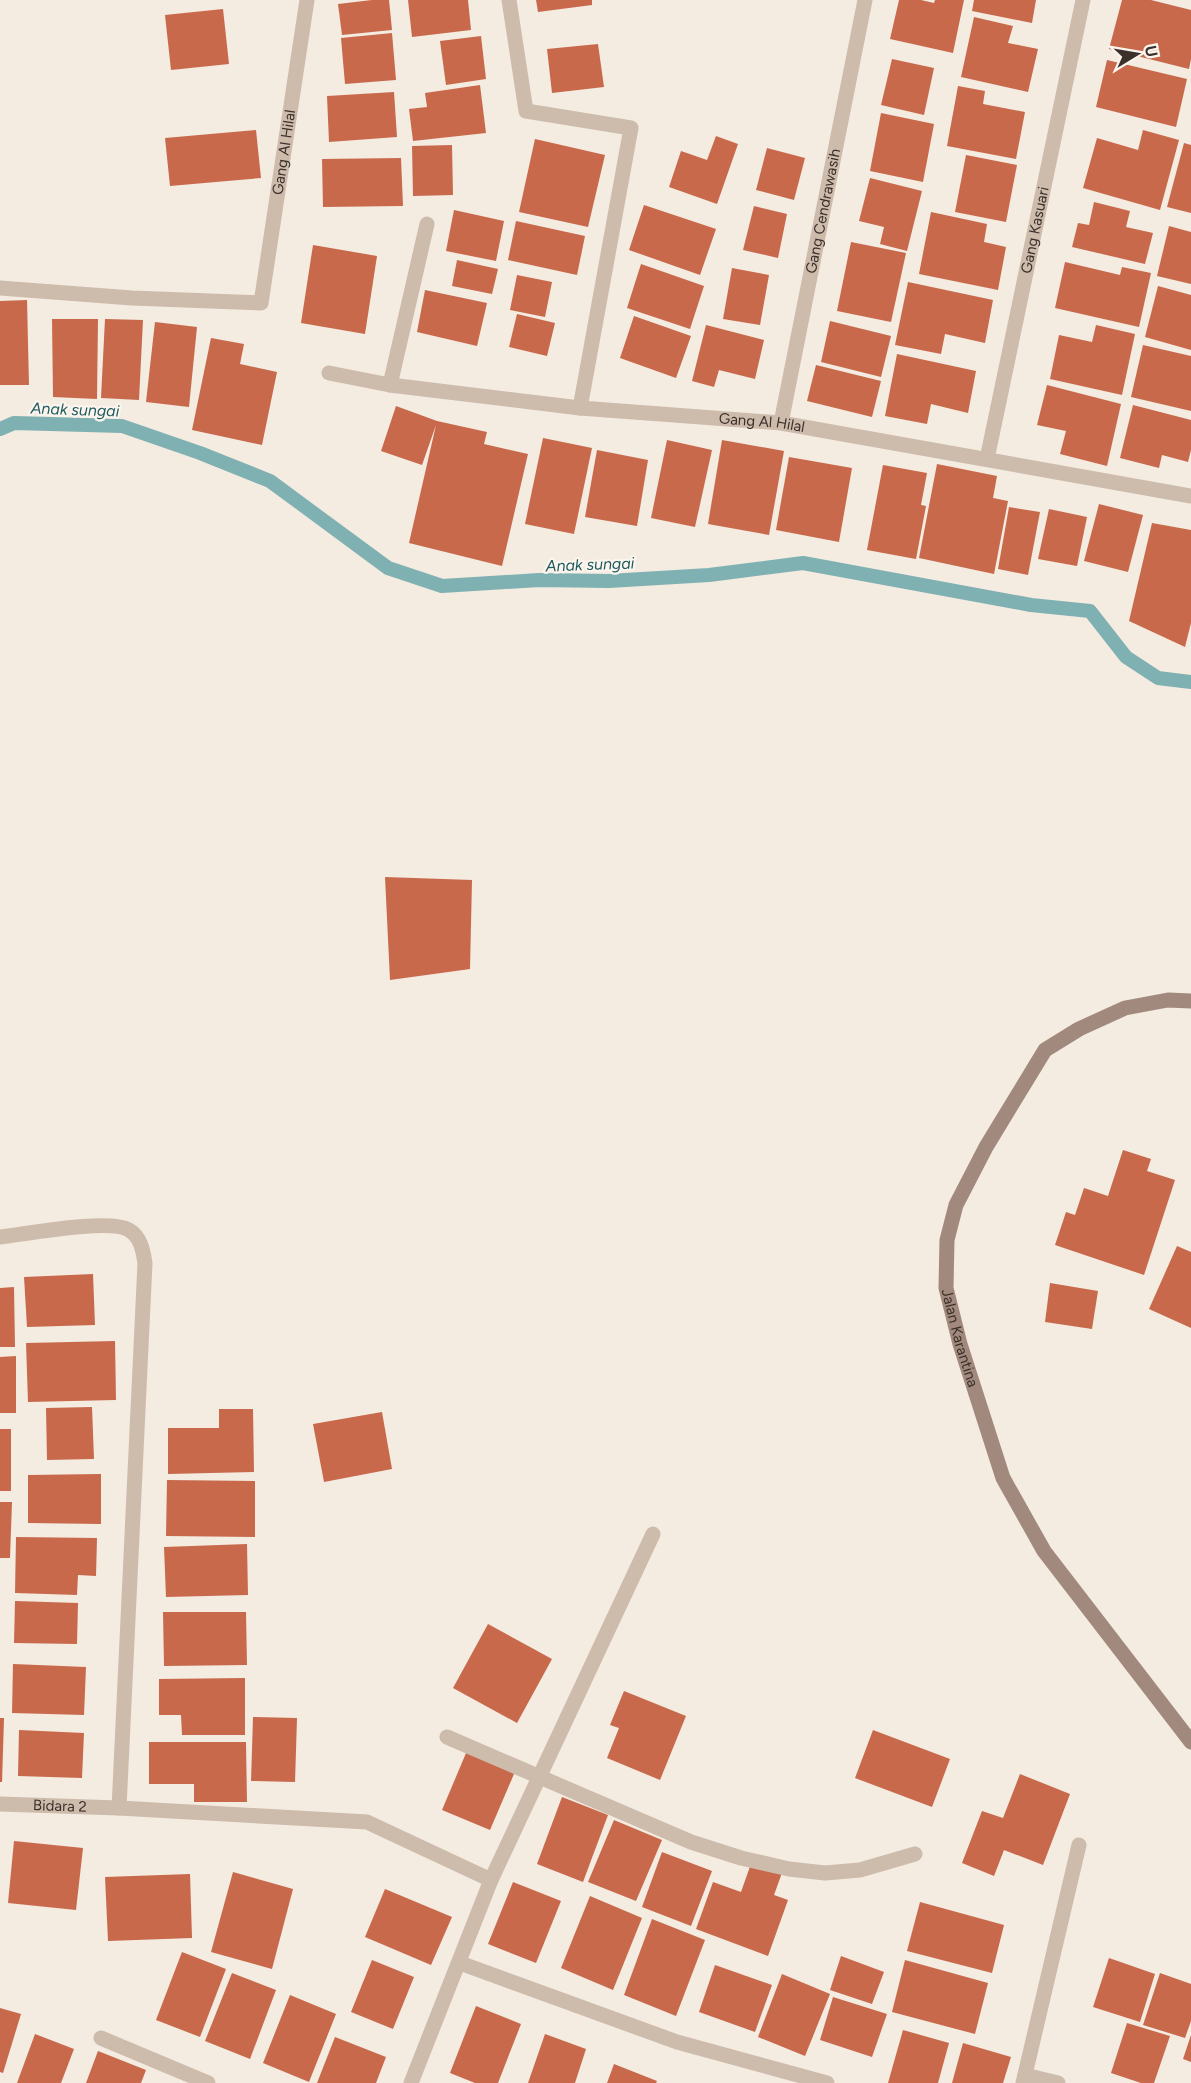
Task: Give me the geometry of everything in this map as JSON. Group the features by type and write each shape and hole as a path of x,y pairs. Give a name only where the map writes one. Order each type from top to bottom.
{"street":[{"name":"Gang Al Hilal","path":"0,288 132,298 261,303 307,0"},
{"path":"509,0 526,111 631,128 580,408"},
{"name":"Gang Cendrawasih","path":"781,423 865,0"},
{"name":"Gang Kasuari","path":"987,459 1083,0"},
{"path":"390,385 427,224"},
{"name":"Gang Al Hilal","path":"329,373 390,385 580,408 781,423 1191,496"},
{"name":"Jalan Karantina","path":"1191,1001 1168,1000 1125,1008 1078,1029 1044,1050 956,1205 947,1240 946,1288 960,1344 1003,1478 1044,1551 1191,1742"},
{"path":"0,1237 106,1225 129,1229 142,1246 145,1263 119,1808"},
{"path":"411,2083 491,1880 653,1534"},
{"path":"447,1737 691,1842 741,1858 789,1869 825,1874 860,1870 915,1854"},
{"name":"Bidara 2","path":"0,1804 119,1808 367,1822 491,1880"},
{"path":"1058,2083 1024,2079 1079,1845"},
{"path":"460,1963 677,2042 827,2083"},
{"path":"100,2038 208,2083"}],"building":[{"path":"389,0 392,30 342,35 338,4"},
{"path":"408,0 468,0 471,30 412,37"},
{"path":"536,0 592,0 592,5 538,12"},
{"path":"899,0 921,0 934,3 935,0 964,0 953,53 890,39"},
{"path":"974,0 1036,0 1032,23 972,11"},
{"path":"1122,0 1151,0 1191,10 1189,69 1109,49"},
{"path":"223,9 229,64 171,70 165,15"},
{"path":"974,17 1013,26 1008,43 1038,49 1028,92 961,77"},
{"path":"392,33 396,80 345,84 341,38"},
{"path":"481,36 486,79 446,85 440,41"},
{"path":"598,44 604,87 552,93 547,49"},
{"path":"892,59 934,68 924,115 881,105"},
{"path":"1107,60 1187,79 1176,127 1096,107"},
{"path":"480,85 486,133 413,141 409,109 427,107 425,93"},
{"path":"958,86 985,91 983,104 1025,112 1016,159 947,146"},
{"path":"394,92 397,137 329,142 327,96"},
{"path":"881,113 934,124 923,182 870,171"},
{"path":"256,130 261,178 170,186 165,138"},
{"path":"1143,130 1179,140 1160,210 1083,188 1097,138 1138,150"},
{"path":"716,136 738,144 717,204 669,187 681,151 707,160"},
{"path":"535,139 605,155 588,227 519,212"},
{"path":"1184,143 1191,145 1191,213 1167,207"},
{"path":"452,145 453,195 413,196 412,146"},
{"path":"767,148 805,158 794,200 756,190"},
{"path":"966,155 1017,165 1006,222 955,212"},
{"path":"401,158 403,206 323,207 322,159"},
{"path":"870,178 922,191 907,251 880,244 884,227 859,221"},
{"path":"1094,202 1130,211 1126,227 1153,233 1145,264 1072,247 1078,223 1089,225"},
{"path":"644,205 716,229 700,275 629,250"},
{"path":"754,206 787,214 778,258 743,250"},
{"path":"454,210 504,221 496,261 446,251"},
{"path":"931,212 987,224 984,242 1006,247 998,290 919,274"},
{"path":"516,221 585,236 577,275 508,260"},
{"path":"1169,226 1191,232 1191,284 1157,276"},
{"path":"851,242 906,253 891,322 837,311"},
{"path":"313,245 377,256 365,334 301,323"},
{"path":"457,260 498,269 492,294 452,286"},
{"path":"1065,262 1120,275 1122,267 1151,273 1139,327 1055,308"},
{"path":"641,264 704,286 690,329 627,308"},
{"path":"732,268 769,275 760,325 723,319"},
{"path":"517,275 552,282 545,317 510,310"},
{"path":"908,282 993,300 985,343 945,334 941,354 895,345"},
{"path":"1158,286 1191,295 1191,350 1145,337"},
{"path":"425,290 487,303 477,346 417,332"},
{"path":"27,300 29,385 0,385 0,301"},
{"path":"517,314 555,323 547,356 509,347"},
{"path":"634,316 691,336 676,378 620,358"},
{"path":"52,319 98,319 97,399 53,397"},
{"path":"105,319 143,320 139,400 101,398"},
{"path":"830,321 891,336 881,377 821,362"},
{"path":"155,322 197,327 189,407 146,402"},
{"path":"706,325 764,340 755,379 719,370 714,387 692,381"},
{"path":"1096,325 1135,334 1122,395 1050,379 1059,335 1092,342"},
{"path":"211,338 244,344 240,364 277,372 262,445 192,430"},
{"path":"1143,345 1191,356 1191,411 1131,397"},
{"path":"897,354 976,371 968,413 931,404 927,424 885,416"},
{"path":"816,365 881,381 872,417 807,401"},
{"path":"1047,385 1121,404 1107,466 1060,454 1066,431 1037,425"},
{"path":"1133,405 1191,420 1191,450 1188,462 1162,455 1159,468 1120,458"},
{"path":"396,406 437,421 487,432 484,444 528,454 502,566 409,543 436,425 422,465 381,451"},
{"path":"543,438 592,448 574,534 525,524"},
{"path":"667,440 712,450 695,527 651,518"},
{"path":"722,440 784,451 769,535 708,524"},
{"path":"597,450 648,460 637,526 585,517"},
{"path":"789,457 852,468 839,542 776,530"},
{"path":"937,464 997,476 993,498 1008,501 994,574 919,558"},
{"path":"883,465 927,473 921,505 926,506 916,559 867,550"},
{"path":"1099,504 1143,515 1128,572 1084,561"},
{"path":"1009,507 1040,512 1028,575 998,569"},
{"path":"1049,509 1087,517 1077,566 1038,559"},
{"path":"1152,523 1191,530 1191,623 1185,647 1129,621"},
{"path":"385,877 472,880 470,969 390,980"},
{"path":"1123,1150 1151,1159 1147,1171 1175,1180 1144,1275 1055,1245 1066,1212 1075,1215 1084,1188 1108,1196"},
{"path":"1177,1246 1191,1252 1191,1328 1149,1309"},
{"path":"93,1274 95,1325 27,1327 24,1277"},
{"path":"1050,1283 1098,1291 1092,1329 1045,1322"},
{"path":"14,1287 15,1347 0,1347 0,1288"},
{"path":"115,1341 116,1400 28,1402 26,1343"},
{"path":"16,1356 16,1413 0,1413 0,1357"},
{"path":"92,1407 94,1459 47,1460 46,1408"},
{"path":"219,1409 253,1409 254,1472 168,1474 168,1428 219,1428"},
{"path":"382,1412 392,1469 324,1482 313,1424"},
{"path":"0,1429 11,1429 11,1491 0,1491"},
{"path":"101,1474 101,1524 28,1523 28,1475"},
{"path":"167,1480 255,1481 255,1537 166,1536"},
{"path":"0,1502 12,1502 10,1558 0,1558"},
{"path":"16,1537 97,1538 96,1576 78,1575 77,1595 15,1593"},
{"path":"247,1544 248,1595 166,1597 164,1547"},
{"path":"15,1601 78,1603 77,1644 14,1643"},
{"path":"163,1612 246,1612 247,1665 164,1666"},
{"path":"488,1624 552,1659 517,1723 453,1688"},
{"path":"13,1664 86,1667 84,1715 12,1713"},
{"path":"245,1678 245,1735 182,1735 181,1715 159,1715 159,1679"},
{"path":"624,1691 686,1716 660,1780 607,1758 619,1728 610,1725"},
{"path":"253,1717 297,1718 295,1782 251,1781"},
{"path":"0,1718 4,1718 2,1782 0,1782"},
{"path":"19,1730 84,1733 82,1778 18,1776"},
{"path":"873,1730 950,1759 932,1807 855,1778"},
{"path":"149,1742 246,1742 247,1802 194,1802 194,1784 149,1784"},
{"path":"469,1746 517,1767 490,1830 442,1810"},
{"path":"1020,1774 1070,1794 1043,1865 1004,1850 994,1876 962,1863 982,1811 1003,1818"},
{"path":"562,1797 608,1815 583,1882 537,1864"},
{"path":"614,1820 662,1840 636,1901 588,1882"},
{"path":"14,1841 83,1848 76,1910 8,1903"},
{"path":"662,1852 712,1871 691,1926 642,1907"},
{"path":"753,1858 783,1870 774,1895 788,1900 768,1956 696,1929 713,1882 741,1892"},
{"path":"233,1872 293,1889 272,1969 211,1952"},
{"path":"190,1874 192,1938 108,1941 105,1877"},
{"path":"513,1882 561,1901 536,1963 488,1944"},
{"path":"385,1889 452,1917 431,1965 365,1937"},
{"path":"590,1896 642,1918 613,1990 561,1968"},
{"path":"920,1902 1004,1925 992,1973 907,1951"},
{"path":"652,1919 705,1940 676,2016 624,1995"},
{"path":"182,1952 226,1969 200,2037 156,2020"},
{"path":"841,1956 884,1972 872,2004 830,1990"},
{"path":"1109,1958 1155,1974 1140,2022 1093,2007"},
{"path":"372,1960 414,1977 393,2029 351,2012"},
{"path":"905,1960 988,1983 975,2034 892,2012"},
{"path":"715,1965 772,1985 755,2032 699,2012"},
{"path":"232,1973 276,1990 250,2059 205,2041"},
{"path":"1160,1973 1191,1984 1191,2021 1185,2038 1143,2025"},
{"path":"782,1974 830,1994 805,2056 758,2037"},
{"path":"290,1995 336,2014 309,2082 263,2063"},
{"path":"833,1997 887,2014 872,2057 820,2040"},
{"path":"476,2006 521,2024 498,2083 475,2083 450,2073"},
{"path":"0,2008 21,2014 3,2073 0,2072"},
{"path":"1127,2023 1170,2036 1154,2083 1141,2083 1111,2073"},
{"path":"903,2030 949,2043 938,2083 888,2083"},
{"path":"35,2034 74,2049 61,2083 17,2083"},
{"path":"545,2034 586,2049 575,2083 528,2083"},
{"path":"1191,2035 1191,2062 1183,2059"},
{"path":"335,2037 386,2057 376,2083 317,2083"},
{"path":"963,2043 1011,2057 1003,2083 952,2083"},
{"path":"98,2051 146,2070 141,2083 86,2083"},
{"path":"614,2064 657,2081 656,2083 607,2083"}],"waterway":[{"name":"Anak sungai","path":"0,429 14,423 122,426 200,453 270,481 388,568 442,586 539,580 609,581 709,575 803,563 1031,605 1090,611 1126,657 1158,678 1191,682"}]}
